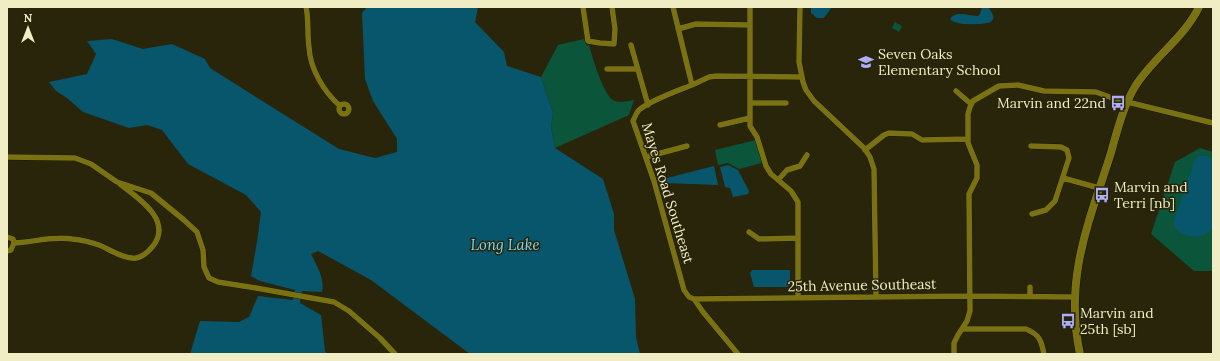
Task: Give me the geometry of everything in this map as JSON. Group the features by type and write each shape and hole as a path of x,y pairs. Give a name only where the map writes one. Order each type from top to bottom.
{"street":[{"path":"306,7 308,22 308,48 315,71 326,91 340,106"},
{"path":"583,7 588,40 614,44 615,29 612,7"},
{"path":"673,7 692,85"},
{"path":"750,7 750,126 757,137 766,166 778,180 791,191 798,202 798,298"},
{"path":"800,7 799,62 806,90 814,101 865,150 870,157 874,169 876,297"},
{"path":"1080,354 1075,323 1074,297 1078,262 1082,243 1099,188 1128,102 1141,78 1181,35 1199,7"},
{"path":"678,29 696,24 750,25"},
{"path":"631,45 648,105"},
{"path":"606,69 638,69"},
{"name":"Mayes Road Southeast","path":"738,354 694,299 689,297 684,290 646,157 633,122 639,110 710,77 802,77"},
{"path":"954,354 954,344 968,320 970,311 968,258 969,194 977,178 977,165 968,143 968,114 973,101 999,86 1007,85 1018,85 1044,91 1096,92 1128,102 1213,123"},
{"path":"956,92 971,104"},
{"path":"750,103 786,103"},
{"path":"720,125 750,118"},
{"path":"865,150 884,135 889,133 912,134 922,140 968,139"},
{"path":"646,157 687,146"},
{"path":"1031,146 1061,147 1067,150 1069,158 1055,201 1046,210 1032,214"},
{"path":"778,180 787,170 800,166 807,155"},
{"path":"7,157 75,158 91,164 134,195 148,208 156,217 160,232 157,241 150,251 136,259 120,255 99,245 68,239 46,238 14,243"},
{"path":"1063,178 1099,188"},
{"path":"117,182 151,193 194,228 199,235 203,250 204,267 209,278 218,282 328,301 343,307 380,338 395,354"},
{"path":"750,232 759,239 798,238"},
{"path":"7,237 12,239 14,243"},
{"path":"7,251 12,250 14,243"},
{"path":"1030,287 1030,296"},
{"name":"25th Avenue Southeast","path":"694,299 970,296 1074,297"},
{"path":"962,329 1026,329 1035,333 1040,339 1044,354"}],"green space":[{"path":"895,22 902,26 899,32 892,28"},
{"path":"584,39 587,46 589,45 599,76 611,98 620,102 634,100 629,115 555,148 551,127 553,113 541,77 558,45"},
{"path":"756,140 762,163 739,169 728,163 718,165 715,150"},
{"path":"1200,148 1213,152 1213,271 1194,271 1151,234 1175,162"}],"water":[{"name":"Long Lake","path":"367,7 478,7 475,22 504,52 507,66 541,77 553,113 551,127 555,148 603,179 614,214 614,230 635,299 636,337 640,354 470,354 371,280 318,251 311,254 321,277 323,287 322,292 302,291 300,303 321,315 325,351 327,354 190,354 200,321 239,322 249,317 258,296 293,300 295,290 260,281 251,276 261,212 246,195 188,164 162,130 147,125 129,128 83,112 67,98 56,91 49,82 87,74 96,54 87,41 112,39 143,49 172,44 205,59 210,68 339,149 375,158 397,152 397,139 373,101 365,79 362,13"},
{"path":"811,7 832,7 824,18 817,18 811,13"},
{"path":"982,7 989,8 993,15 991,22 982,24 963,24 957,23 950,19 959,14 978,16"},
{"path":"1199,156 1207,156 1213,160 1213,230 1195,237 1179,232 1175,227 1174,220 1195,160"},
{"path":"728,165 738,170 749,191 748,194 733,197 730,188 725,187 720,167"},
{"path":"714,166 718,185 664,183 663,179"},
{"path":"752,270 790,270 790,285 787,287 754,287 750,273"}],"place":[{"name":"Seven Oaks Elementary School","path":"866,62"},
{"name":"Marvin and 22nd","path":"1118,103"},
{"name":"Marvin and Terri [nb]","path":"1102,195"},
{"name":"Marvin and 25th [sb]","path":"1068,321"}]}
